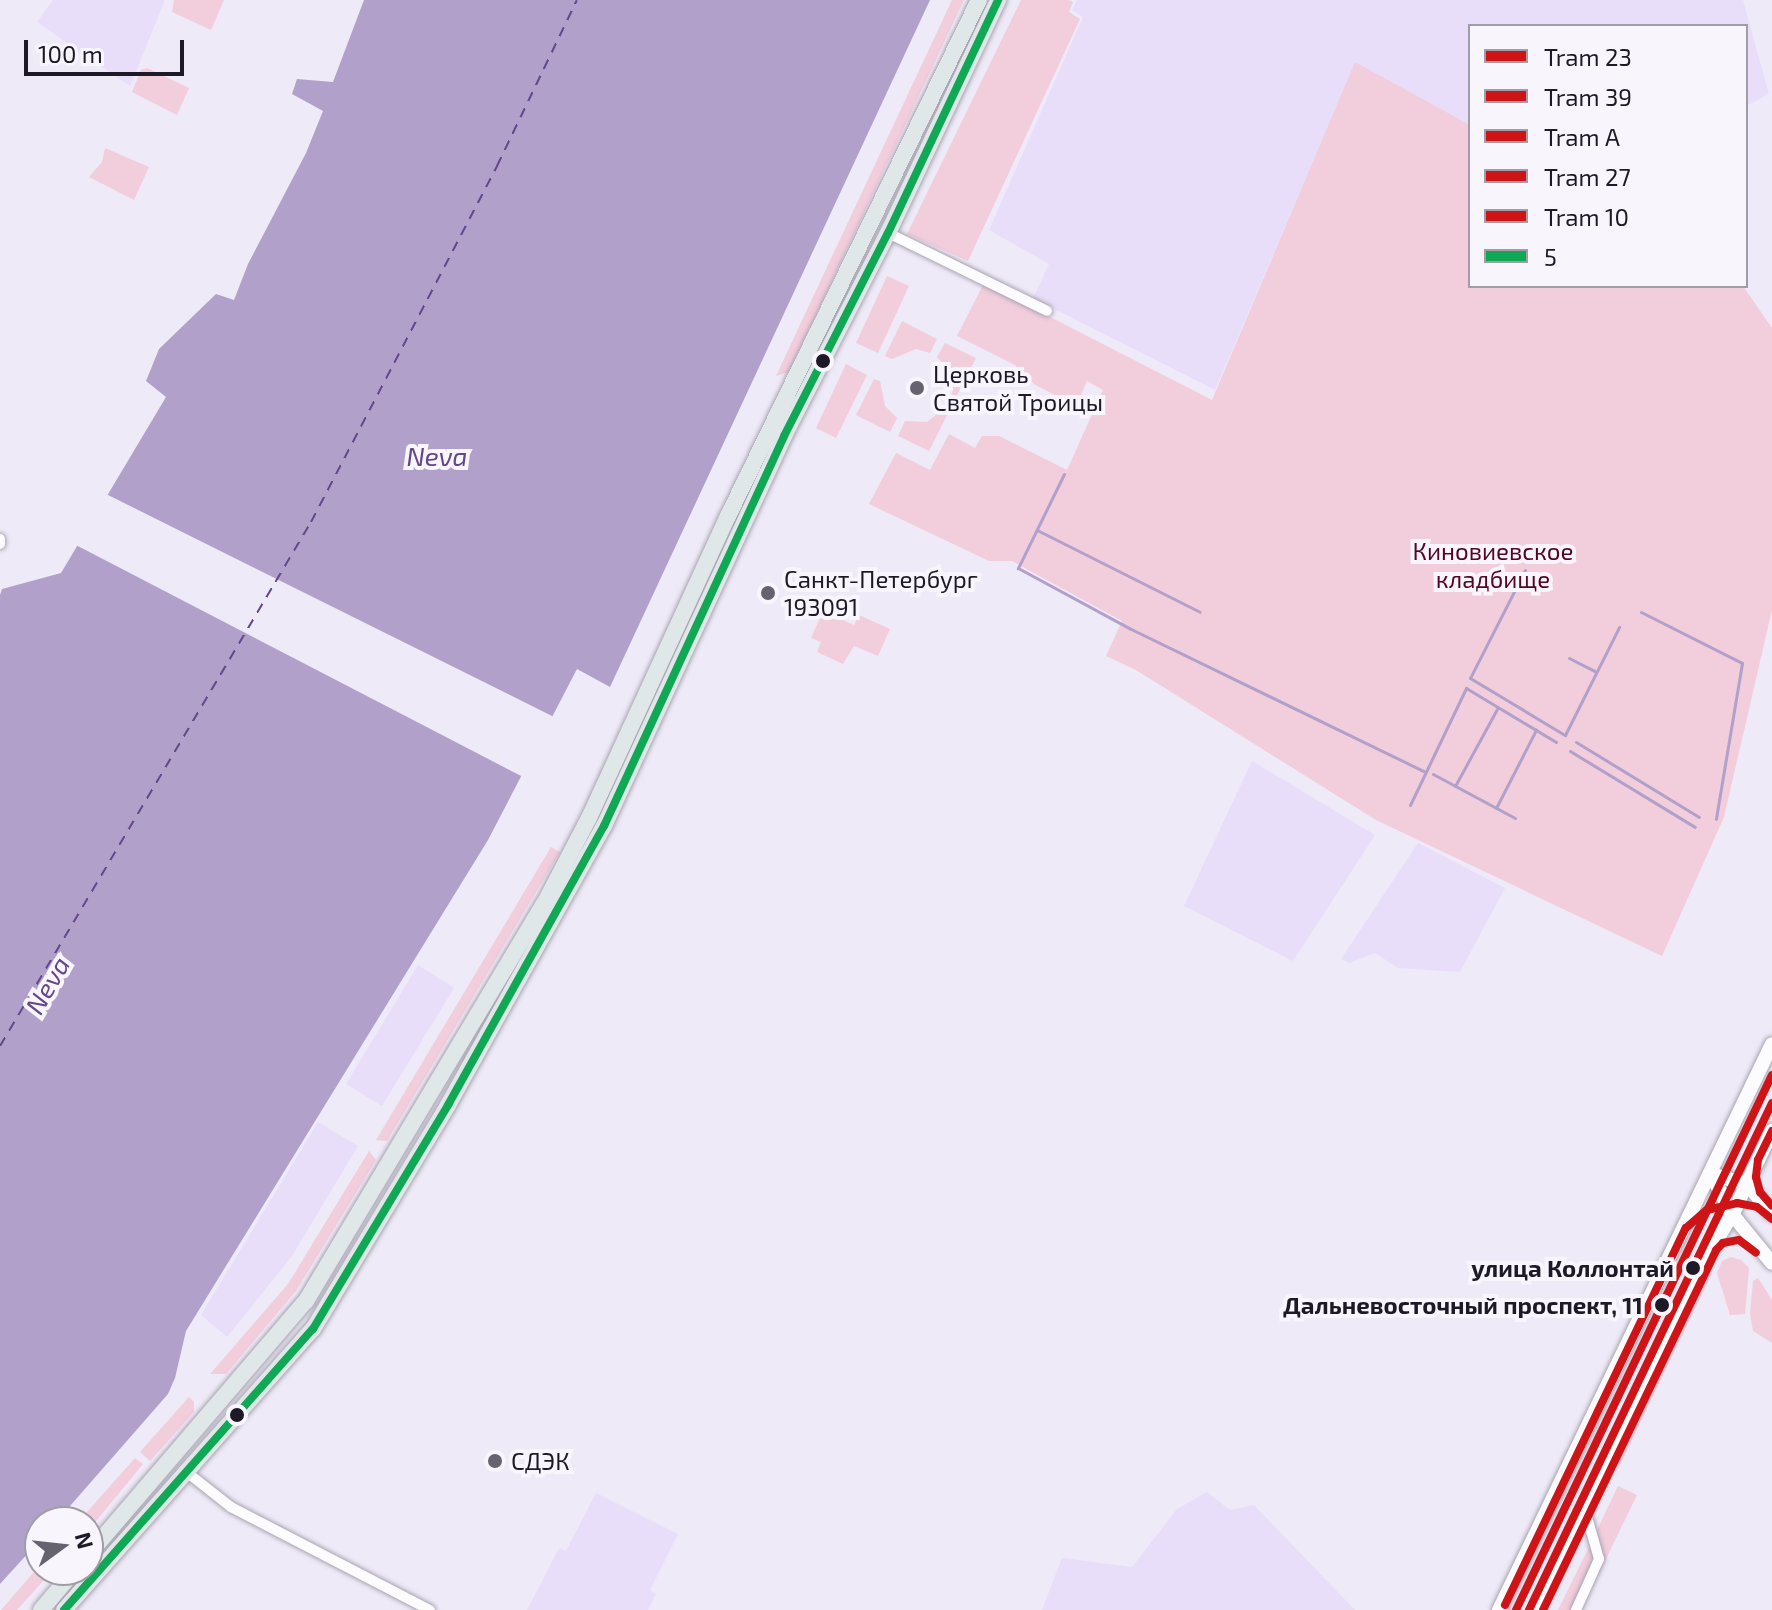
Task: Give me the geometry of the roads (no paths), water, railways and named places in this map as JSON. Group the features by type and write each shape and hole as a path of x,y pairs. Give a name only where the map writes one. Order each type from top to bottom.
{"main road":[{"path":"104,1536 306,1301 545,902 589,818 728,516 979,0"},
{"path":"64,1610 328,1308 570,892 642,746 784,436 888,233 998,0"},
{"path":"1499,1610 1772,1044"},
{"path":"1537,1610 1706,1258 1732,1214 1772,1131"},
{"path":"1711,1174 1747,1184 1772,1214"},
{"path":"1711,1174 1732,1214 1772,1263"},
{"path":"41,1610 61,1586"}],"street":[{"path":"888,233 1047,311"},
{"path":"184,1470 231,1507 430,1610"},
{"path":"1576,1610 1599,1559 1585,1510"}],"water":[{"name":"Neva","path":"364,0 930,0 610,687 577,669 488,840 186,1331 168,1394 70,1506 24,1506 24,1558 0,1584 0,595 2,589 61,573 166,397 146,381 159,349 216,294 234,300 248,264 306,153 323,111 292,94 297,79 333,82"}],"waterway":[{"path":"1064,474 1018,568 1131,629 1425,772"},
{"path":"1037,530 1200,612"},
{"path":"1525,570 1470,678 1565,735 1619,627"},
{"path":"1641,612 1742,663 1716,819"},
{"path":"1569,658 1596,672"},
{"path":"1410,805 1466,688 1556,742"},
{"path":"1455,786 1497,709"},
{"path":"1496,808 1536,730"},
{"path":"1576,742 1699,817"},
{"path":"1570,751 1695,827"},
{"path":"1433,774 1515,818"}],"tram line":[{"name":"23","path":"1516,1610 1772,1075"},
{"name":"39","path":"1529,1610 1772,1103"},
{"name":"10","path":"1772,1131 1758,1160 1756,1177 1760,1192 1772,1206"},
{"name":"А","path":"1505,1605 1686,1228 1707,1210 1737,1203 1757,1207 1772,1219"},
{"name":"27","path":"1543,1610 1716,1250 1723,1243 1739,1240 1756,1253"}],"place":[{"name":"Церковь Святой Троицы","path":"917,388"},
{"name":"Санкт-Петербург 193091","path":"768,593"},
{"name":"улица Коллонтай","path":"1693,1268"},
{"name":"Дальневосточный проспект, 11","path":"1662,1305"},
{"name":"СДЭК","path":"495,1461"}],"park label":[{"name":"Киновиевское кладбище","path":"1493,565"}]}
